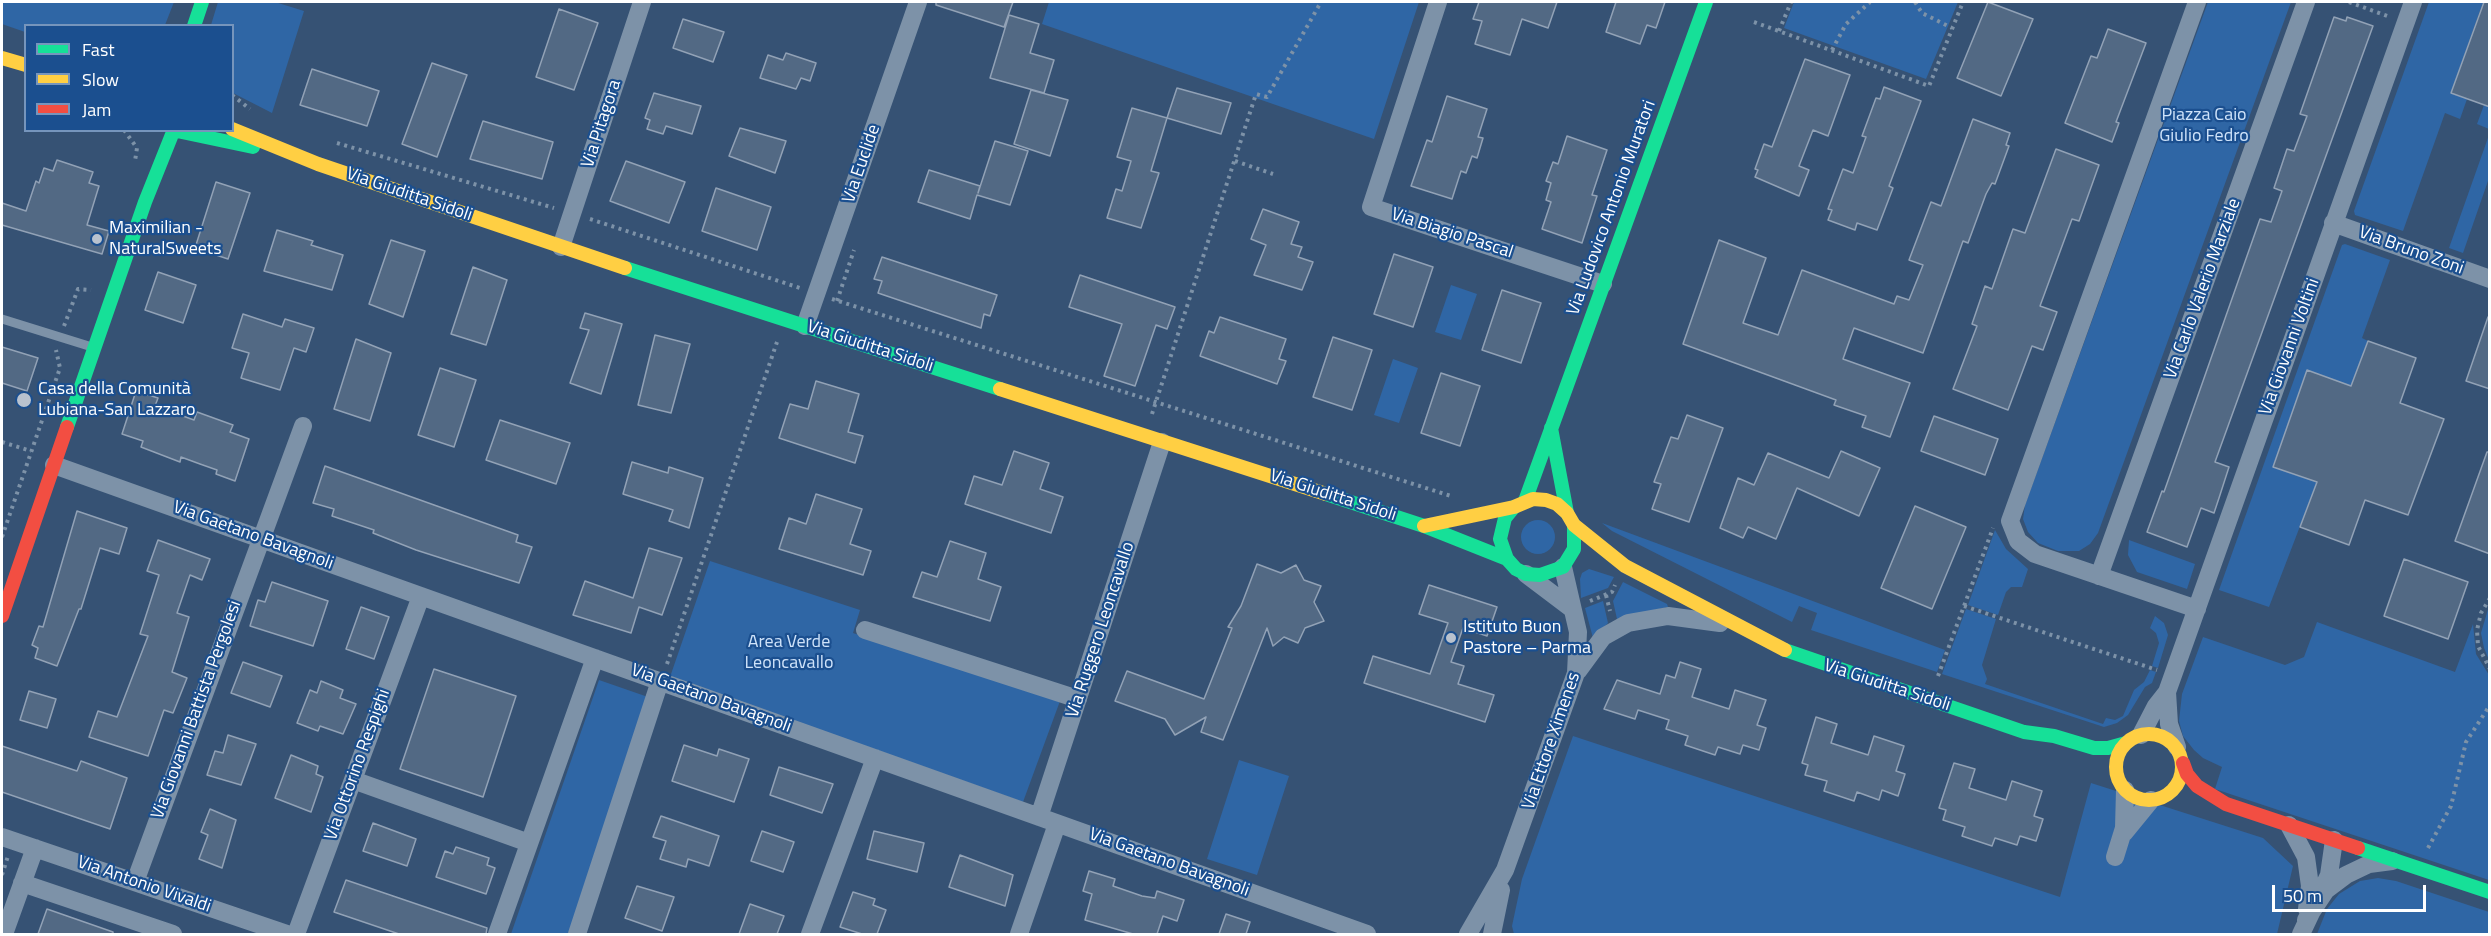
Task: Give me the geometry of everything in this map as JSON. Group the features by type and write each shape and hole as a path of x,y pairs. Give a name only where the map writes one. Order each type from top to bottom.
{"street":[{"path":"195,24 202,2"},
{"name":"Via Pitagora","path":"561,247 642,2"},
{"name":"Via Euclide","path":"805,326 918,2"},
{"name":"Via Biagio Pascal","path":"1438,2 1371,207 1603,284"},
{"name":"Via Ludovico Antonio Muratori","path":"1519,504 1551,426 1706,2"},
{"path":"2196,609 2028,550 2014,535 2010,521 2197,2"},
{"name":"Via Carlo Valerio Marziale","path":"2099,576 2306,2"},
{"name":"Via Giovanni Voltini","path":"2134,739 2167,692 2333,223 2406,3"},
{"path":"2,58 24,64"},
{"name":"Via Giuditta Sidoli","path":"234,130 318,164 561,247 1424,526 1507,559 1526,574 1540,575 1565,564 1591,563 1625,566"},
{"path":"2,616 14,566 54,465 172,132"},
{"name":"Via Giuditta Sidoli","path":"176,132 318,164"},
{"path":"145,202 152,142"},
{"name":"Via Bruno Zoni","path":"2333,223 2490,279"},
{"name":"Via Giovanni Battista Pergolesi","path":"135,882 303,426"},
{"path":"1551,426 1567,513"},
{"name":"Via Ruggero Leoncavallo","path":"1039,817 1078,699 1153,440"},
{"name":"Via Gaetano Bavagnoli","path":"54,465 1368,934"},
{"name":"Via Giuditta Sidoli","path":"1424,526 1546,500 1557,504 1567,513 1574,525 1625,566 1807,660 2020,731 2054,736 2094,748 2108,748 2134,739 2161,736 2180,755 2190,778 2197,786 2228,805 2490,892"},
{"path":"1507,559 1500,539 1501,526 1519,504"},
{"path":"1565,564 1574,549 1574,525"},
{"name":"Via Ettore Ximenes","path":"1492,934 1505,870 1574,678 1579,638 1571,608 1565,564"},
{"path":"1526,574 1571,608"},
{"name":"Via Ottorino Respighi","path":"296,934 421,596"},
{"name":"Via Giuditta Sidoli","path":"1574,678 1603,637 1635,621 1658,617 1686,617 1730,625 1756,635"},
{"path":"865,630 1078,699"},
{"path":"497,934 595,658"},
{"path":"577,934 660,681"},
{"name":"Via Giovanni Voltini","path":"2167,692 2169,724 2180,755"},
{"name":"Via Giuditta Sidoli","path":"2020,731 2046,747 2095,764 2121,782 2133,796 2228,805"},
{"path":"2115,857 2124,833 2121,782 2117,760 2134,739"},
{"path":"2124,833 2160,797 2180,781 2180,755"},
{"path":"810,934 875,758"},
{"path":"353,780 529,843"},
{"path":"1019,934 1058,824"},
{"path":"2289,825 2306,857 2310,886 2304,927"},
{"name":"Via Antonio Vivaldi","path":"2,837 287,934"},
{"path":"2304,927 2315,872 2334,840"},
{"path":"4,934 35,848"},
{"path":"2304,927 2326,890 2346,875 2369,864 2394,860"},
{"name":"Via Ettore Ximenes","path":"1468,934 1505,870"},
{"path":"22,884 173,934"}],"lane":[{"path":"2,319 94,348"}],"path":[{"path":"1153,440 1156,402 1256,94 1267,97 1322,2"},
{"path":"1779,31 1791,2"},
{"path":"1832,50 1846,24 1870,2"},
{"path":"1915,2 1922,13 1952,28"},
{"path":"1754,22 1929,86 1963,2"},
{"path":"234,96 255,112"},
{"path":"332,142 573,214 1456,498"},
{"path":"1234,161 1273,174"},
{"path":"660,681 796,287"},
{"path":"2,442 32,451"},
{"path":"1938,676 1997,517"},
{"path":"1571,608 1612,592 1625,566"},
{"path":"2490,598 2481,613 2477,630 2478,646 2490,669"},
{"path":"1964,606 2160,671"},
{"path":"1927,673 1949,680"},
{"path":"2414,867 2443,825 2454,795 2466,742 2490,705"}],"green space":[{"path":"2,2 174,2 165,24 24,24 24,32 2,24"},
{"path":"218,2 275,2 304,11 272,113 234,94 234,24 211,24"},
{"path":"1049,2 1419,2 1374,139 1042,24"},
{"path":"1794,2 1958,2 1926,79 1784,28"},
{"name":"Piazza Caio Giulio Fedro","path":"2208,2 2291,2 2098,533 2090,544 2079,551 2058,551 2038,543 2028,532 2023,519 2025,505"},
{"path":"2429,2 2489,2 2489,8 2482,5 2451,93 2467,99 2460,119 2445,113 2403,231 2355,215 2354,211"},
{"path":"2484,105 2489,107 2489,129 2477,124"},
{"path":"2489,135 2489,178 2463,253 2449,248"},
{"path":"2345,244 2390,260 2362,338 2368,341 2351,386 2307,370 2273,467 2317,482 2269,607 2219,590 2342,245"},
{"path":"1451,285 1477,294 1461,340 1435,332"},
{"path":"1393,359 1418,368 1399,423 1374,415"},
{"path":"1538,520 1550,525 1555,537 1550,549 1538,554 1526,549 1521,537 1526,525"},
{"path":"1602,523 1945,650 1937,672 1811,630 1817,613 1799,606 1792,622 1612,531"},
{"path":"1995,530 2006,549 2028,569 2022,587 2011,587 2006,592 1998,615 1968,605"},
{"path":"2129,540 2195,564 2187,589 2137,572 2128,555"},
{"name":"Area Verde Leoncavallo","path":"710,561 860,610 853,633 1060,701 1023,802 670,677"},
{"path":"1589,569 1614,577 1608,588 1581,598 1580,579 1582,573"},
{"path":"1623,582 1667,604 1668,607 1617,619 1613,601"},
{"path":"1603,601 1608,623 1593,638 1585,608"},
{"path":"2489,606 2489,660 2481,633"},
{"path":"1966,609 1996,619 1982,665 1987,679 1985,684 2103,724 2106,718 2115,720 2123,716 2134,690 2144,682 2150,670 2156,672 2152,683 2145,687 2128,715 2117,723 2104,727 1942,674"},
{"path":"2155,616 2164,623 2168,635 2158,668 2152,666 2159,643 2156,633 2150,628"},
{"path":"2317,622 2455,672 2473,624 2476,654 2489,675 2489,880 2215,789 2222,767 2203,758 2194,750 2183,736 2179,721 2182,694 2203,637 2285,665 2304,657"},
{"path":"599,680 648,697 569,934 511,934"},
{"path":"1573,736 2060,897 2091,783 2263,838 2293,866 2277,934 1514,934 1512,926 1522,879"},
{"path":"1239,760 1289,776 1257,875 1207,859"},
{"path":"2378,878 2396,881 2489,912 2489,934 2317,934 2327,909 2339,894 2360,881"}],"building":[{"path":"936,2 1013,2 1004,27 936,5"},
{"path":"1479,2 1557,2 1548,28 1522,19 1510,55 1475,44 1482,21 1473,19"},
{"path":"1616,2 1665,2 1656,28 1647,25 1640,44 1606,32"},
{"path":"1988,2 2033,19 2001,96 1957,78"},
{"path":"2484,2 2490,2 2490,107 2451,93"},
{"path":"559,9 598,23 574,90 536,77"},
{"path":"1009,15 1039,24 1030,53 1054,60 1044,93 990,78"},
{"path":"2334,17 2346,21 2347,17 2373,26 2215,462 2229,467 2214,513 2201,508 2187,547 2147,532 2162,491 2164,492 2260,219 2271,222 2282,191 2274,188 2287,149 2294,151 2307,116 2300,114"},
{"path":"683,19 724,32 713,62 673,48"},
{"path":"2108,29 2146,43 2116,122 2119,123 2112,142 2065,123 2091,56 2097,58"},
{"path":"786,53 816,63 810,81 801,78 796,89 760,78 768,55 783,60"},
{"path":"1805,59 1850,75 1828,136 1813,130 1799,166 1809,170 1799,196 1755,177 1758,170 1755,169 1764,144 1772,147"},
{"path":"432,63 467,75 437,157 402,144"},
{"path":"312,69 379,91 367,126 300,105"},
{"path":"1884,87 1921,101 1889,186 1893,188 1877,230 1857,223 1855,230 1828,220 1832,210 1828,209 1843,169 1853,173 1866,137 1862,136 1876,98 1880,99"},
{"path":"1177,88 1231,103 1221,134 1167,118"},
{"path":"1031,90 1068,100 1050,156 1014,144"},
{"path":"654,93 701,106 692,134 666,126 663,134 647,129 650,120 645,118"},
{"path":"1447,96 1487,109 1478,137 1483,138 1477,158 1472,156 1466,173 1461,171 1452,199 1411,186 1427,140 1432,142"},
{"path":"1132,108 1167,118 1151,171 1159,173 1141,228 1107,218 1116,189 1122,191 1131,161 1117,157"},
{"path":"1973,119 2010,133 2006,145 2009,146 1995,184 1992,183 1986,194 1968,243 1963,241 1923,353 1854,328 1843,359 1910,383 1890,437 1862,427 1866,416 1834,405 1836,400 1683,344 1719,240 1766,258 1743,323 1778,335 1802,270 1894,304 1897,296 1909,300 1923,265 1909,260 1931,202 1941,206"},
{"path":"483,121 553,142 542,179 470,159"},
{"path":"740,128 786,141 775,173 729,156"},
{"path":"1567,136 1607,150 1592,195 1597,196 1582,243 1542,229 1551,202 1546,200 1551,183 1546,181 1553,162 1558,164"},
{"path":"995,141 1028,151 1010,205 977,195 970,219 918,202 929,170 980,186 978,193"},
{"path":"2056,149 2099,165 2079,221 2072,219 2040,306 2057,312 2043,350 2032,346 2008,410 1953,389 1977,326 1972,324 1985,286 1992,289 2013,229 2025,233"},
{"path":"57,160 93,172 89,183 99,186 87,225 109,231 102,254 2,225 2,203 26,211 36,181 39,183 44,168 53,171"},
{"path":"626,161 685,182 669,223 610,201"},
{"path":"216,182 250,193 228,259 195,248"},
{"path":"716,188 771,207 757,250 702,231"},
{"path":"1263,209 1299,222 1291,244 1302,247 1298,257 1313,262 1302,290 1254,275 1266,245 1251,239"},
{"path":"277,230 313,241 311,245 343,255 332,290 264,271"},
{"path":"391,240 425,251 403,317 369,304"},
{"path":"1394,254 1433,267 1413,327 1374,314"},
{"path":"882,257 997,295 990,316 984,314 981,328 878,293 882,281 874,279"},
{"path":"473,267 507,280 486,345 451,334"},
{"path":"158,272 196,285 183,323 145,310"},
{"path":"1080,275 1175,307 1167,329 1156,325 1135,386 1104,376 1122,324 1069,307"},
{"path":"1502,290 1541,303 1521,363 1482,350"},
{"path":"585,313 622,324 601,394 570,383 589,330 580,328"},
{"path":"243,314 282,327 285,319 314,328 306,352 294,348 280,390 241,378 249,353 232,348"},
{"path":"1220,317 1286,339 1279,359 1286,361 1277,384 1200,356 1209,331 1214,333"},
{"path":"2488,317 2490,317 2490,389 2466,381"},
{"path":"655,335 690,344 671,413 638,405"},
{"path":"1333,337 1372,350 1352,410 1313,397"},
{"path":"356,339 391,353 370,421 334,409"},
{"path":"2368,341 2416,358 2400,403 2444,419 2408,515 2365,500 2349,545 2300,527 2317,482 2273,467 2307,370 2351,386"},
{"path":"2,347 38,358 27,391 2,383"},
{"path":"440,368 476,380 454,447 418,435"},
{"path":"1441,373 1480,386 1460,446 1421,433"},
{"path":"816,381 859,394 848,432 863,436 855,463 779,438 790,404 808,409"},
{"path":"136,391 158,398 155,406 194,420 197,412 233,425 230,432 249,439 235,481 216,474 217,470 181,457 180,462 141,447 143,441 122,434"},
{"path":"1687,415 1723,428 1689,522 1652,509 1661,484 1654,482 1671,437 1678,439"},
{"path":"1934,416 1998,439 1985,475 1921,451"},
{"path":"500,420 570,443 556,484 486,460"},
{"path":"1014,451 1049,463 1040,489 1063,497 1051,533 965,504 974,476 1002,485"},
{"path":"1841,451 1880,468 1859,516 1797,488 1776,539 1748,527 1743,538 1720,528 1738,478 1754,485 1768,453 1829,478"},
{"path":"2487,452 2490,452 2490,554 2455,541"},
{"path":"632,462 668,473 669,467 703,478 689,528 669,521 673,510 623,494"},
{"path":"325,466 518,535 516,542 532,547 519,583 416,550 373,533 374,530 332,516 334,509 313,503"},
{"path":"816,494 862,509 850,544 871,551 863,575 779,549 789,518 806,524"},
{"path":"1915,506 1966,527 1932,609 1881,588"},
{"path":"77,511 127,528 119,554 100,548 81,609 79,609 57,666 35,658 38,648 32,645 39,626 43,627"},
{"path":"158,540 210,559 202,580 190,575 177,613 189,617 172,672 187,678 173,713 164,710 148,756 89,737 98,711 117,717 148,636 140,634 159,575 147,571"},
{"path":"950,541 986,553 978,579 1001,587 990,621 913,597 922,572 937,577"},
{"path":"649,548 682,558 662,615 639,607 631,633 573,615 585,581 633,598"},
{"path":"2404,559 2468,582 2448,639 2384,616"},
{"path":"1257,564 1281,573 1296,565 1304,580 1321,586 1314,602 1324,621 1305,628 1298,643 1284,637 1273,646 1267,628 1223,740 1201,732 1206,717 1175,735 1165,719 1115,701 1127,671 1204,699 1232,628 1228,627 1241,606"},
{"path":"272,582 328,601 313,646 250,626 258,600 265,602"},
{"path":"1429,585 1497,607 1487,636 1463,628 1451,662 1464,666 1458,684 1494,695 1485,722 1364,683 1373,656 1430,674 1448,623 1419,614"},
{"path":"361,607 389,617 374,659 346,649"},
{"path":"243,662 282,676 270,707 231,693"},
{"path":"1680,662 1701,669 1692,697 1729,709 1735,690 1766,700 1757,725 1766,728 1759,750 1743,745 1740,754 1718,747 1715,755 1685,745 1688,736 1666,729 1669,720 1638,710 1635,719 1604,709 1617,680 1660,694 1666,675 1675,678"},
{"path":"434,669 516,696 483,797 400,769"},
{"path":"321,681 343,690 340,698 356,704 343,734 320,726 318,731 297,723 310,690 317,693"},
{"path":"29,691 56,699 47,728 20,720"},
{"path":"1816,717 1837,724 1831,743 1868,755 1874,736 1904,746 1896,771 1905,774 1898,796 1882,790 1879,800 1857,792 1854,801 1824,791 1827,781 1805,775 1808,765 1802,763"},
{"path":"228,735 256,744 241,785 207,775 215,751 223,753"},
{"path":"684,745 717,756 719,749 749,759 734,802 672,781"},
{"path":"2,746 77,771 81,761 127,778 110,829 2,792"},
{"path":"291,755 318,766 316,774 323,777 311,812 275,798"},
{"path":"1954,763 1975,769 1969,788 2006,800 2012,781 2042,791 2034,816 2043,819 2036,841 2020,836 2017,845 1995,838 1992,846 1962,836 1965,827 1943,820 1946,810 1939,808"},
{"path":"779,767 833,784 822,813 770,795"},
{"path":"210,809 236,820 222,868 199,859 208,835 201,832"},
{"path":"661,816 719,836 709,866 688,859 686,867 660,859 666,841 653,837"},
{"path":"373,823 416,839 407,866 363,851"},
{"path":"762,831 794,842 783,872 751,861"},
{"path":"874,831 924,843 917,872 867,859"},
{"path":"456,847 489,858 487,865 495,868 486,894 436,877 445,851 453,854"},
{"path":"960,855 1013,875 1005,906 949,887"},
{"path":"1089,871 1115,879 1113,886 1142,896 1155,898 1157,891 1184,900 1177,921 1163,916 1157,934 1133,934 1085,920 1092,894 1083,891"},
{"path":"346,880 487,928 486,934 399,934 334,912"},
{"path":"637,886 674,897 662,931 625,918"},
{"path":"853,892 875,899 873,905 886,910 877,934 862,934 840,927"},
{"path":"750,904 784,916 777,934 739,934"},
{"path":"47,909 113,932 113,934 38,934"},
{"path":"1226,914 1250,922 1246,934 1219,934"}],"traffic: fast":[{"path":"195,24 202,2"},
{"path":"1525,501 1706,2"},
{"path":"67,427 145,202 173,132"},
{"path":"182,132 253,147"},
{"path":"625,268 1000,389"},
{"path":"1551,428 1567,513"},
{"path":"1326,494 1424,526 1507,559"},
{"path":"1514,507 1505,518 1500,539 1507,559 1516,569 1526,574 1540,575 1563,567 1574,549 1574,525"},
{"path":"1785,650 2024,732 2054,736 2094,748 2108,748 2126,743"},
{"path":"2358,848 2490,892"}],"traffic: slow":[{"path":"2,58 24,64"},
{"path":"234,130 318,164 625,268"},
{"path":"1000,389 1326,494"},
{"path":"1424,526 1514,507 1533,499 1546,500 1557,504 1567,513 1574,525 1625,566 1785,650"},
{"path":"2143,734 2155,734 2173,743 2180,754 2182,767 2180,780 2173,791 2162,798 2143,800 2130,795 2121,786 2116,773 2116,761 2121,748 2130,739 2143,734"}],"traffic: jam":[{"path":"2,616 67,427"},
{"path":"2183,763 2187,774 2197,786 2226,804 2358,848"}],"place":[{"name":"Maximilian - NaturalSweets","path":"97,239"},
{"name":"Casa della Comunità Lubiana-San Lazzaro","path":"24,400"},
{"name":"Istituto Buon Pastore – Parma","path":"1451,638"}]}
